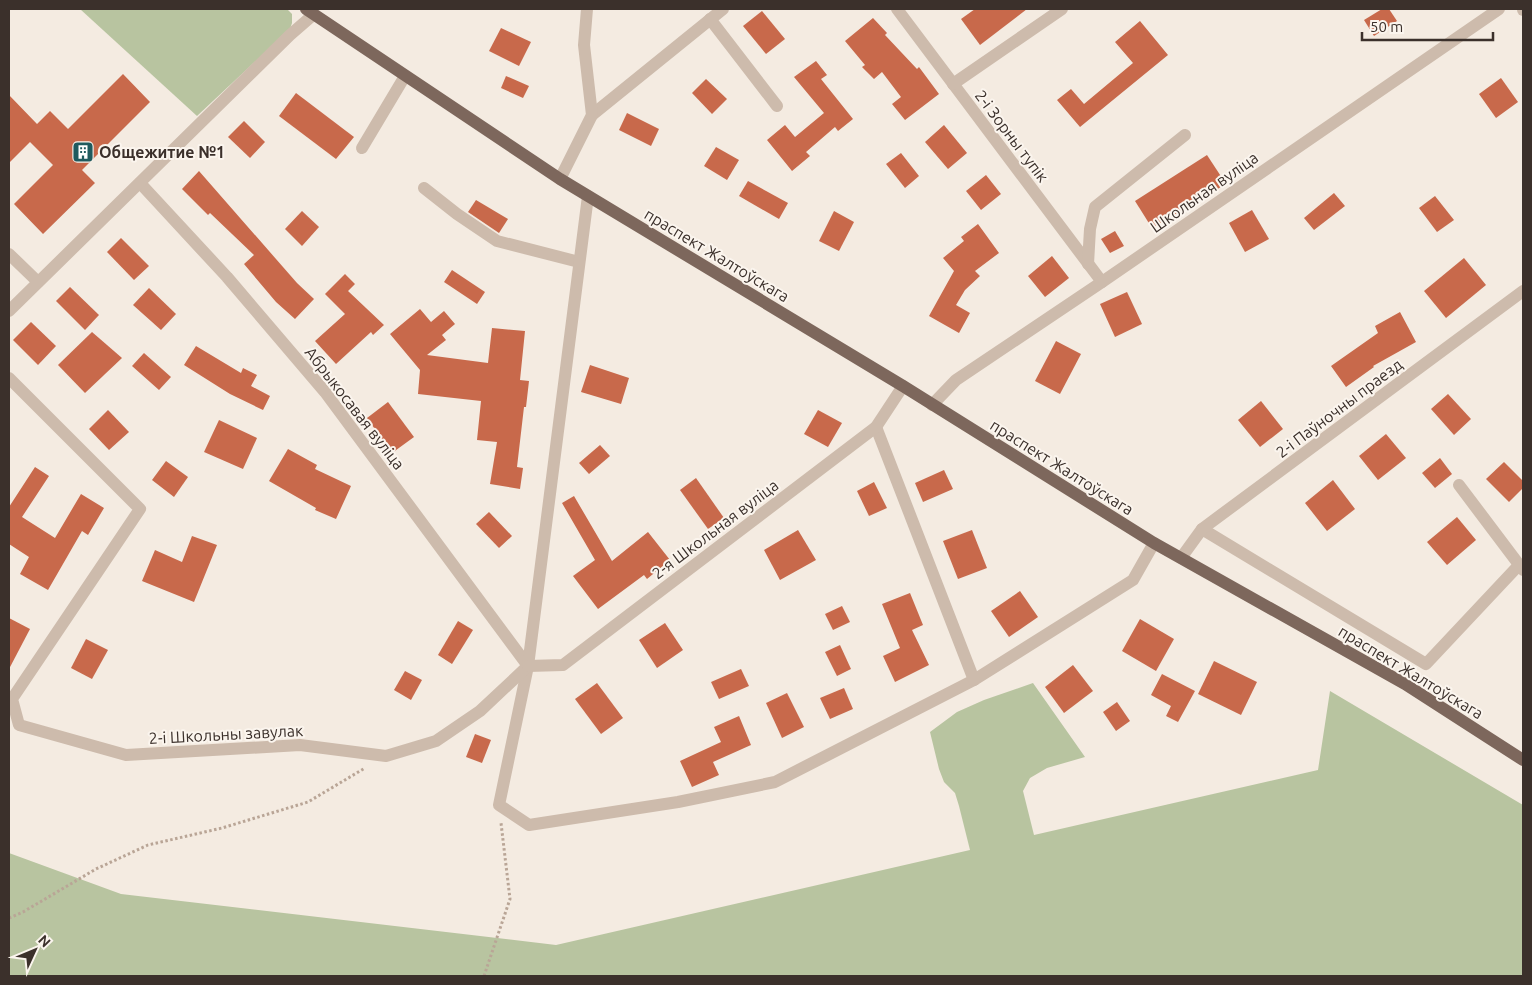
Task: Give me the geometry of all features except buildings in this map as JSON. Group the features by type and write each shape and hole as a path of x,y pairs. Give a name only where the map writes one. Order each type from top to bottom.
{"main road":[{"name":"праспект Жалтоўскага","path":"310,12 560,179 903,386 1154,543 1405,684 1523,760"}],"street":[{"path":"587,9 584,45 592,116"},
{"path":"560,179 592,116 723,9"},
{"name":"2-і Зорны тупік","path":"897,9 1102,282"},
{"path":"953,84 1062,9"},
{"name":"Школьная вуліца","path":"932,405 956,380 1499,9"},
{"path":"9,311 290,35 310,12"},
{"path":"710,19 777,106"},
{"path":"362,148 405,76"},
{"path":"1088,264 1090,228 1095,207 1186,135"},
{"name":"Абрыкосавая вуліца","path":"140,183 227,277 325,392 528,666"},
{"path":"424,188 457,214 497,241 579,262"},
{"path":"588,196 528,666 499,804 529,825 678,802 775,782 974,680 1132,580 1154,543"},
{"path":"9,254 38,282"},
{"name":"2-і Паўночны праезд","path":"1181,558 1202,529 1523,291"},
{"name":"2-і Школьны завулак","path":"9,378 140,508 12,699 19,725 126,755 300,745 386,756 436,741 480,711 528,666"},
{"name":"2-я Школьная вуліца","path":"528,666 564,665 876,427 903,386"},
{"path":"876,427 974,680"},
{"path":"1202,529 1426,664 1521,568 1459,485"}],"path":[{"path":"9,918 23,912 96,869 148,845 222,828 308,802 386,756"},
{"path":"484,976 510,899 499,804"}],"green space":[{"path":"80,9 287,9 292,14 292,23 290,29 197,116"},
{"path":"1033,683 1085,757 1047,768 1030,778 1023,791 1034,835 1318,770 1330,691 1523,805 1523,976 9,976 9,853 121,894 556,945 970,850 955,793 944,782 930,732 957,712 984,700"}],"place":[{"name":"Общежитие №1","path":"83,152"}]}
